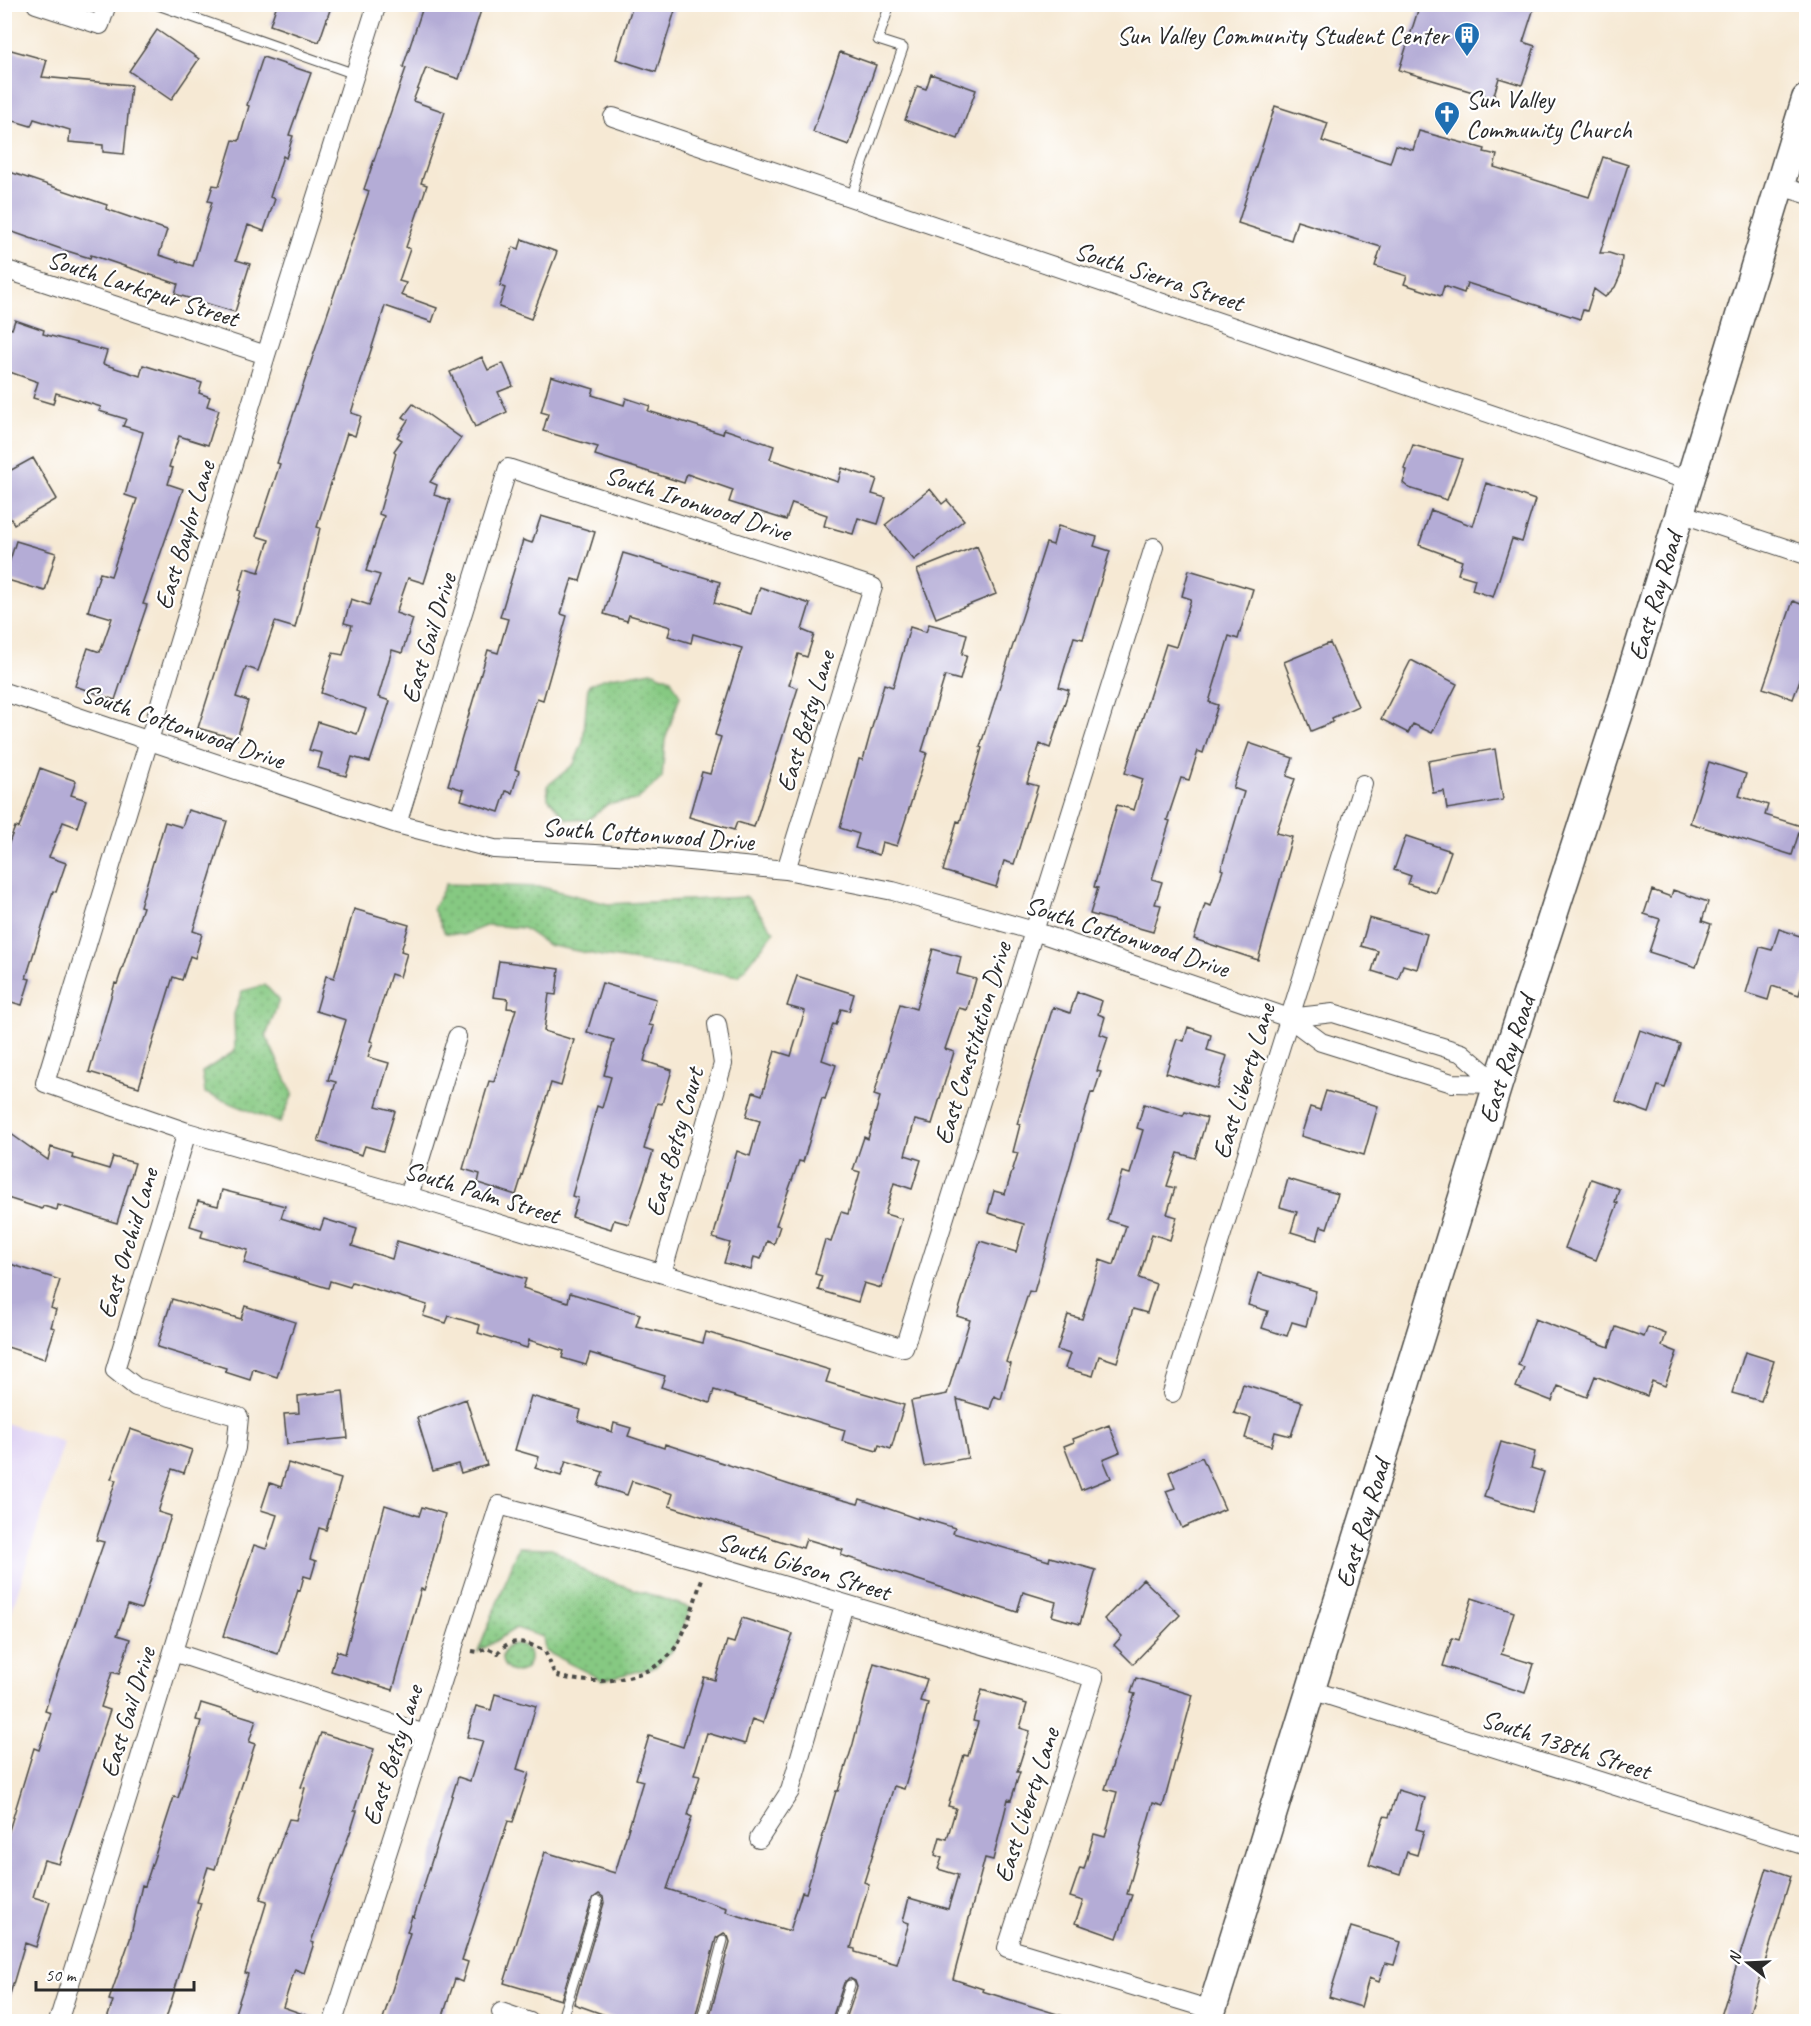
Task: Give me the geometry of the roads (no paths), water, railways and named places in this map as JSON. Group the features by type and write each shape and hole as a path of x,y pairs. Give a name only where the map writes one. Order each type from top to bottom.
{"main road":[{"name":"East Ray Road","path":"1210,2016 1498,1084 1620,712 1689,481 1793,190 1806,99"}],"street":[{"path":"36,4 100,25 107,4"},
{"name":"East Baylor Lane","path":"45,1083 266,355 377,4"},
{"name":"South Sierra Street","path":"614,117 1689,481"},
{"name":"South Larkspur Street","path":"4,270 266,355"},
{"name":"South Ironwood Drive","path":"508,468 873,587"},
{"name":"East Gail Drive","path":"397,824 508,468"},
{"path":"1680,513 1806,555"},
{"name":"East Constitution Drive","path":"904,1348 1154,547"},
{"name":"East Betsy Lane","path":"786,870 873,587"},
{"name":"South Cottonwood Drive","path":"4,692 397,824 494,849 636,855 786,870 893,891 1034,931 1290,1018 1321,1042 1452,1083 1498,1084"},
{"name":"East Liberty Lane","path":"1172,1393 1363,784"},
{"name":"South Cottonwood Drive","path":"1290,1018 1333,1013 1462,1053 1498,1084"},
{"name":"East Betsy Court","path":"662,1273 723,1064 717,1024"},
{"path":"409,1196 456,1037"},
{"name":"South Palm Street","path":"45,1083 187,1132 409,1196 904,1348"},
{"name":"East Orchid Lane","path":"187,1132 115,1370 136,1387 239,1417"},
{"name":"East Gail Drive","path":"58,2022 236,1448 239,1417"},
{"name":"East Betsy Lane","path":"333,2022 499,1505"},
{"name":"South Gibson Street","path":"499,1505 708,1563 1094,1678"},
{"path":"759,1839 790,1791 844,1605"},
{"path":"173,1652 425,1734"},
{"name":"East Liberty Lane","path":"1094,1678 1007,1948 1210,2016"},
{"name":"South 138th Street","path":"1311,1689 1806,1846"},
{"path":"501,2012 530,2022"}],"lane":[{"path":"155,4 355,74"},
{"path":"851,198 903,48 878,40 890,4"},
{"path":"561,2022 598,1901"},
{"path":"701,2022 723,1940"},
{"path":"838,2022 850,1984"}],"place":[{"name":"Sun Valley Community Student Center","path":"1467,58"},
{"name":"Sun Valley Community Church","path":"1447,137"}]}
